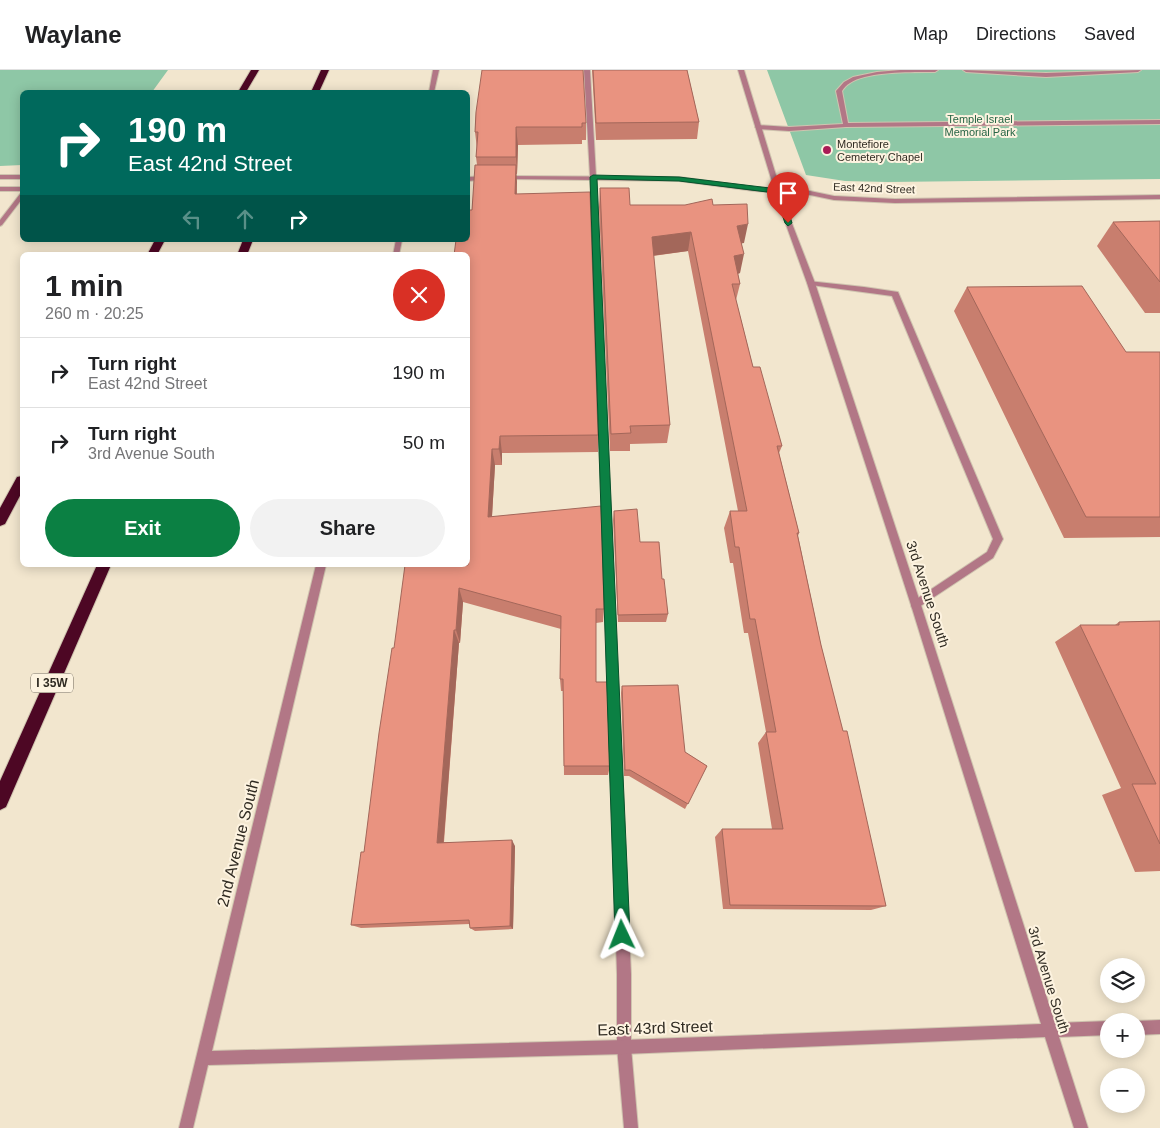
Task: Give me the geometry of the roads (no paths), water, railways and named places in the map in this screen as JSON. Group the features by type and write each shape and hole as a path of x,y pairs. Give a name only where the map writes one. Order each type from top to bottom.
{"highway":[{"path":"243,90 255,70"},
{"path":"316,90 325,70"},
{"path":"0,520 20,485"},
{"name":"I 35W","path":"0,801 103,567"}],"street":[{"path":"431,90 436,70"},
{"path":"587,70 593,177 624,974 624,1047 631,1128"},
{"name":"3rd Avenue South","path":"741,70 783,208 811,283 916,605 1048,1030 1081,1128"},
{"path":"846,125 839,92 847,82 881,74 935,70"},
{"path":"966,70 1046,75 1138,70"},
{"path":"758,127 1160,122"},
{"path":"0,178 20,177"},
{"name":"East 42nd Street","path":"470,179 593,177 679,179 810,193 834,198 895,201 1160,197"},
{"path":"0,189 20,189"},
{"path":"0,224 20,198"},
{"path":"811,283 842,288 872,289 895,294 998,539 990,555 916,605"},
{"name":"2nd Avenue South","path":"186,1128 321,567"},
{"path":"1145,1028 1160,1027"},
{"name":"East 43rd Street","path":"202,1058 624,1047 1100,1028"}],"place":[{"name":"Montefiore Cemetery Chapel","path":"827,150"}],"park label":[{"name":"Temple Israel Memorial Park","path":"980,125"}]}
